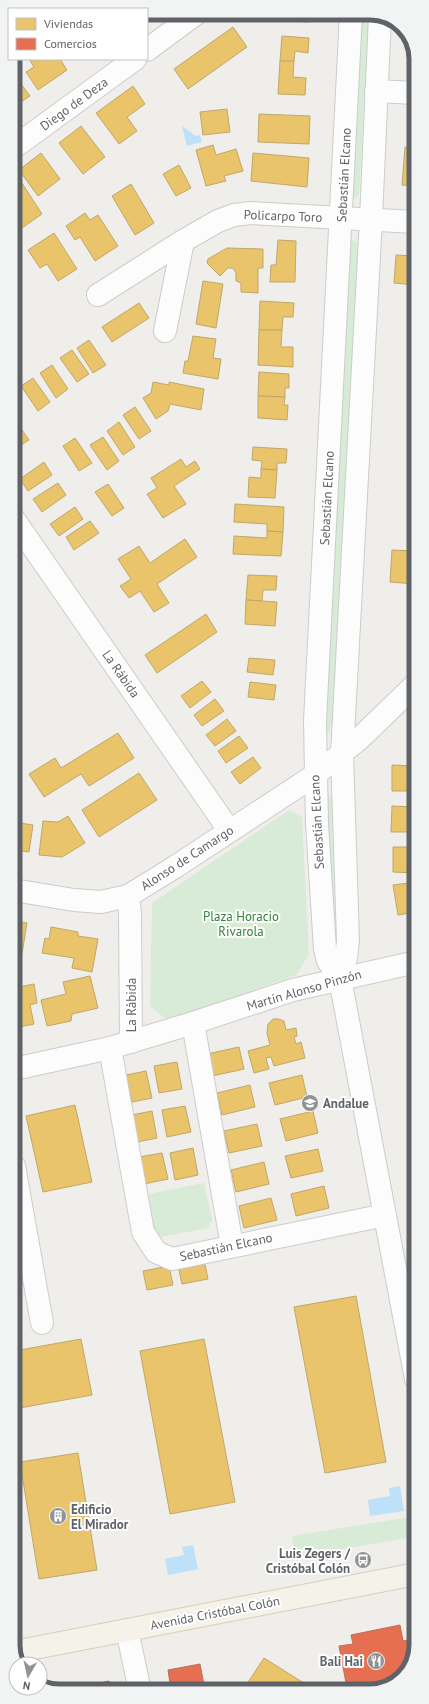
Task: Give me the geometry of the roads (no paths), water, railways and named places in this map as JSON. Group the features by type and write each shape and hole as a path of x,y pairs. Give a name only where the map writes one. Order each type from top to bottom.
{"main road":[{"name":"Avenida Cristóbal Colón","path":"21,1651 409,1575"}],"street":[{"path":"148,49 188,20"},
{"name":"Sebastián Elcano","path":"351,20 342,218 315,721 315,775 325,949 328,961 340,979 409,1342"},
{"name":"Sebastián Elcano","path":"340,979 346,958 348,942 342,754 371,219 380,21"},
{"name":"Diego de Deza","path":"20,143 134,60"},
{"path":"376,91 409,93"},
{"name":"Policarpo Toro","path":"98,295 183,241 218,221 234,214 251,213 409,222"},
{"path":"165,331 183,241"},
{"name":"La Rábida","path":"20,538 229,830"},
{"name":"Alonso de Camargo","path":"20,891 74,900 102,902 128,896 315,775 342,754 409,692"},
{"name":"La Rábida","path":"128,896 130,909 131,1042"},
{"name":"Martín Alonso Pinzón","path":"20,1068 110,1048 194,1023 293,990 409,964"},
{"path":"194,1023 232,1246"},
{"name":"Sebastián Elcano","path":"110,1048 143,1232 156,1252 172,1258 385,1215"},
{"path":"20,1200 42,1323"},
{"path":"127,1630 139,1684"}],"water":[{"path":"182,126 196,136 200,135 202,142 187,146"},
{"path":"400,1486 404,1511 370,1516 368,1500 390,1496 389,1488"},
{"path":"193,1545 198,1569 168,1575 165,1559 184,1555 182,1547"}],"place":[{"name":"Andalue","path":"310,1103"},
{"name":"Edificio El Mirador","path":"58,1516"},
{"name":"Luis Zegers / Cristóbal Colón","path":"363,1560"},
{"name":"Bali Hai","path":"376,1661"}],"park label":[{"name":"Plaza Horacio Rivarola","path":"241,924"}]}
